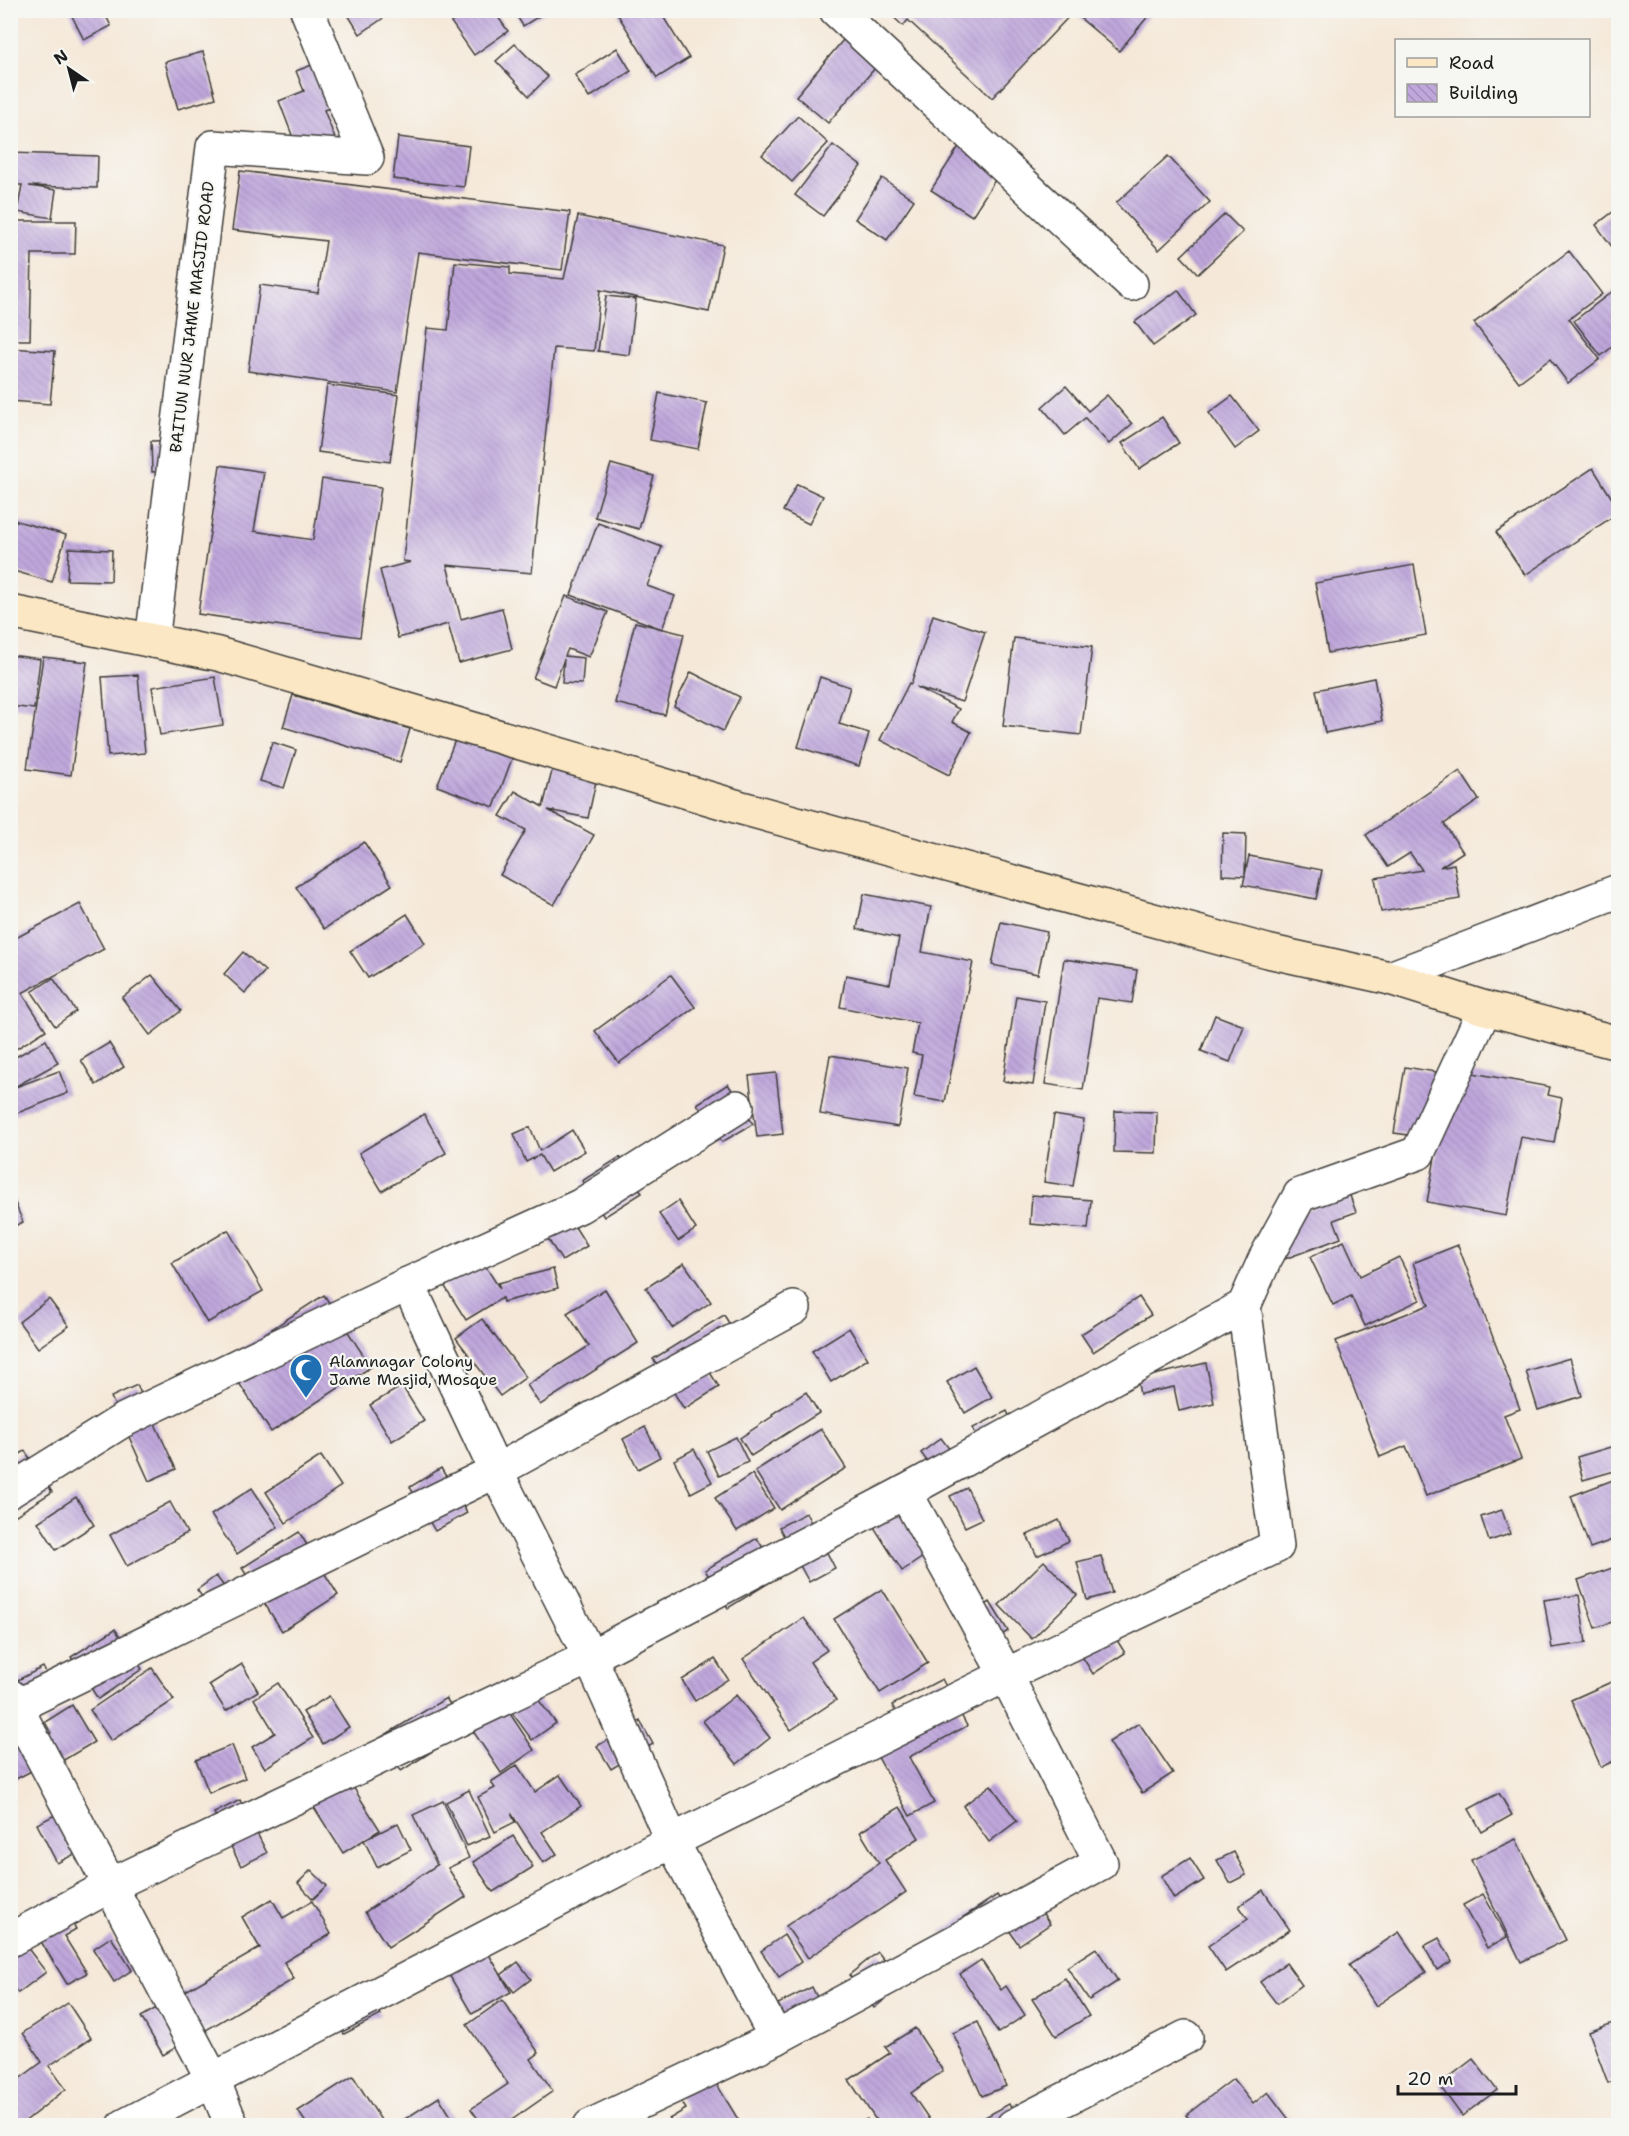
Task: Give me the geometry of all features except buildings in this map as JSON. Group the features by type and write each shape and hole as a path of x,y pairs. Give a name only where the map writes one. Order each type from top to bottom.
{"main road":[{"path":"10,612 218,654 742,808 1255,948 1390,978 1485,1008 1618,1043"}],"street":[{"name":"BAITUN NUR JAME MASJID ROAD","path":"152,641 213,147 367,158 308,10"},
{"path":"836,10 1131,284"},
{"path":"1390,978 1618,891"},
{"path":"124,2126 672,1841 1006,1675 1277,1546 1244,1306 1265,1259 1300,1195 1418,1153 1485,1008"},
{"path":"10,1491 122,1421 408,1284 580,1206 737,1107"},
{"path":"408,1284 496,1471 590,1657 672,1841 776,2038"},
{"path":"10,1940 111,1885 590,1657 905,1492 1244,1306"},
{"path":"232,2126 213,2080 14,1701 496,1471 794,1308"},
{"path":"590,2126 776,2038 1101,1863 1006,1675 905,1492"},
{"path":"1013,2126 1186,2037"}],"place":[{"name":"Alamnagar Colony Jame Masjid, Mosque","path":"306,1399"}]}
